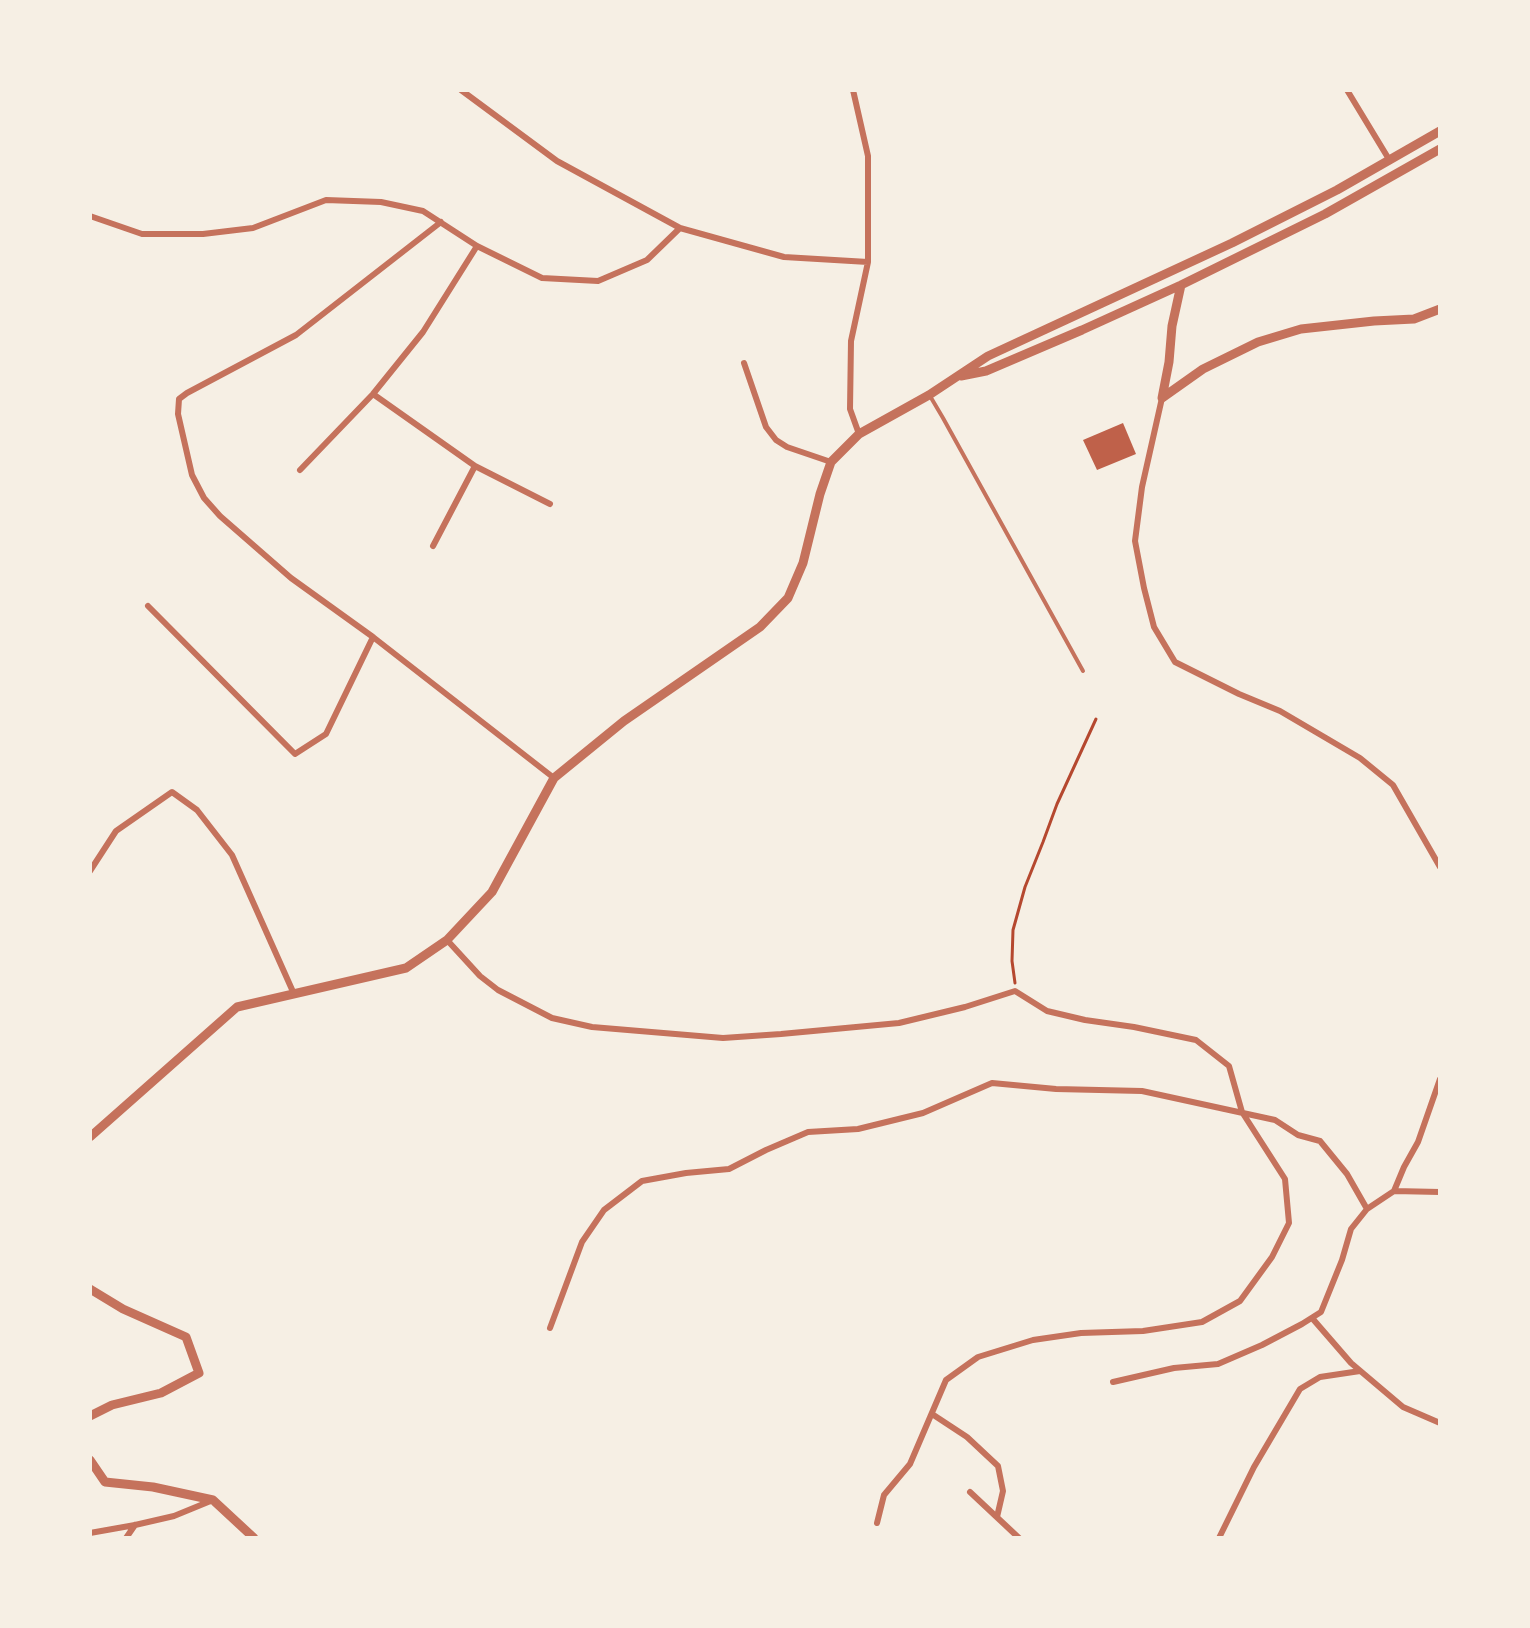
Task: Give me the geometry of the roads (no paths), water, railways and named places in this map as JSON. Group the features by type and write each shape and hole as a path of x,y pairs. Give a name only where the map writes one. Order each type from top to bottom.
{"street":[{"path":"461,90 557,161 680,228 784,257 868,262"},
{"path":"1347,90 1389,161"},
{"path":"855,91 868,156 868,262 851,341 850,409 859,434"},
{"path":"91,1136 237,1007 406,968 447,940 492,892 554,778 624,721 760,627 788,598 803,563 820,494 831,462 859,434 929,395 988,356 1232,243 1318,200 1440,131"},
{"path":"956,377 986,371 1181,285 1325,214 1440,149"},
{"path":"90,216 142,234 203,234 253,228 326,200 381,202 423,211 477,246 542,278 598,281 647,260 680,228"},
{"path":"1318,200 1325,214"},
{"path":"441,222 296,335 187,393 179,399 178,414 192,475 204,498 220,516 291,578 374,637 554,778"},
{"path":"300,470 373,394 423,332 477,246"},
{"path":"1181,285 1172,326 1169,362 1142,487 1135,541 1154,627 1175,662 1289,717 1360,758 1393,785 1440,867"},
{"path":"1162,398 1203,369 1258,342 1301,329 1414,319 1440,309"},
{"path":"744,363 766,428 776,440 787,447 831,462"},
{"path":"373,394 475,466 550,504"},
{"path":"433,546 475,466"},
{"path":"148,606 295,754 326,734 374,637"},
{"path":"90,871 116,831 172,792 197,810 232,855 294,994"},
{"path":"447,940 480,976 498,990 552,1018 592,1027 723,1038 781,1034 899,1023 1016,991 1047,1011 1196,1040 1229,1066 1242,1112 1285,1179 1289,1222 1272,1257 1240,1301 1202,1322 1143,1332 1081,1333 1033,1340 978,1357 946,1380 910,1464 884,1494 877,1523"},
{"path":"1113,1382 1174,1368 1218,1364 1262,1345 1321,1312 1342,1260 1351,1229 1367,1209 1394,1191 1418,1142 1440,1079"},
{"path":"550,1328 582,1242 604,1210 642,1181 686,1173 729,1169 808,1132 858,1129 923,1113 992,1083 1056,1089 1142,1091 1275,1120 1298,1135 1320,1141 1347,1174 1367,1209"},
{"path":"1394,1191 1440,1192"},
{"path":"90,1288 123,1309 186,1337 199,1373 161,1393 112,1405 90,1416"},
{"path":"1312,1318 1360,1371 1402,1407 1440,1423"},
{"path":"1219,1538 1254,1467 1300,1389 1320,1377 1360,1371"},
{"path":"932,1414 967,1437 998,1466 1003,1491 997,1517"},
{"path":"90,1460 105,1482 153,1487 213,1500 254,1538"},
{"path":"970,1492 1019,1538"},
{"path":"90,1533 174,1516 213,1500"},
{"path":"126,1538 135,1525"}],"lane":[{"path":"929,395 1083,672"}]}
